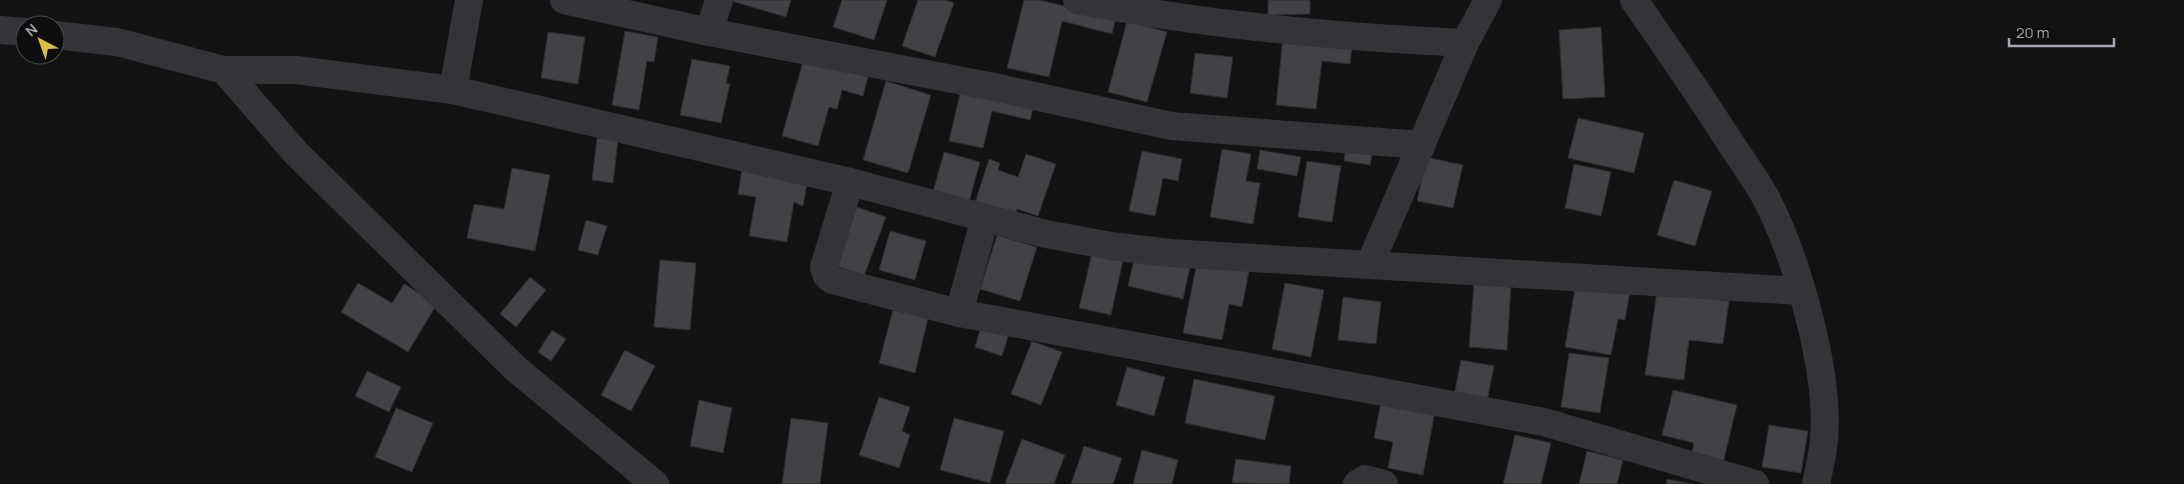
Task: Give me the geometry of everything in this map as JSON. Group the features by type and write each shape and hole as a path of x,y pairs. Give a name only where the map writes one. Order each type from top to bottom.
{"street":[{"path":"453,90 468,0"},
{"path":"564,0 709,32 994,87 1171,126 1422,144"},
{"path":"709,32 719,0"},
{"path":"1077,0 1228,25 1380,39 1465,42"},
{"path":"1370,264 1465,42 1488,0"},
{"path":"1634,0 1697,91 1766,198 1802,291 1813,335 1823,390 1824,439 1816,484"},
{"path":"0,30 15,31"},
{"path":"65,36 117,42 224,70 296,70 453,90 850,182 1046,234 1111,246 1170,253 1802,291"},
{"path":"224,70 296,153 516,370 655,484"},
{"path":"850,182 824,267 832,280 959,313 1544,422 1755,484"},
{"path":"959,313 985,218"},
{"path":"1357,484 1366,479 1384,484"}],"building":[{"path":"728,0 791,0 786,17"},
{"path":"842,0 887,0 874,40 833,27"},
{"path":"918,0 945,0 954,3 935,57 902,46"},
{"path":"1024,0 1039,0 1116,18 1112,34 1062,21 1049,77 1007,68"},
{"path":"1268,0 1310,0 1310,14 1268,15"},
{"path":"1127,21 1167,32 1147,102 1108,92"},
{"path":"1601,27 1605,97 1563,99 1559,30"},
{"path":"625,31 658,37 654,62 647,61 639,110 612,105"},
{"path":"548,32 585,37 578,84 541,78"},
{"path":"1283,37 1352,45 1350,64 1322,61 1316,109 1276,105"},
{"path":"1195,53 1233,57 1227,98 1190,93"},
{"path":"804,58 868,77 863,96 842,90 837,109 829,107 818,146 782,136"},
{"path":"692,59 730,66 726,83 730,84 721,123 680,115"},
{"path":"886,81 931,95 908,173 863,160"},
{"path":"962,85 1035,102 1030,120 992,111 983,148 949,141"},
{"path":"1578,118 1644,133 1634,173 1568,158"},
{"path":"597,138 618,140 613,183 592,180"},
{"path":"1346,147 1373,151 1370,165 1344,161"},
{"path":"1222,149 1251,154 1246,181 1260,183 1253,224 1210,217"},
{"path":"1260,150 1301,157 1297,176 1257,169"},
{"path":"1142,151 1182,159 1178,181 1163,178 1155,216 1129,211"},
{"path":"944,152 980,162 969,202 933,192"},
{"path":"1026,154 1056,164 1038,216 1017,209 1013,222 973,209 989,159 1000,163 998,170 1018,177"},
{"path":"1426,157 1463,165 1453,208 1417,201"},
{"path":"1307,161 1341,166 1332,222 1298,217"},
{"path":"1574,164 1611,172 1601,216 1565,208"},
{"path":"512,168 550,175 535,251 467,238 474,204 504,209"},
{"path":"742,168 808,178 803,206 794,202 787,242 749,236 756,197 738,194"},
{"path":"1674,180 1712,191 1695,246 1657,235"},
{"path":"854,206 886,217 864,276 832,264"},
{"path":"586,220 607,226 598,255 578,250"},
{"path":"890,231 926,241 915,280 879,270"},
{"path":"997,235 1037,247 1020,301 980,289"},
{"path":"1092,253 1123,260 1111,315 1079,308"},
{"path":"1135,255 1190,267 1183,299 1128,286"},
{"path":"660,260 696,263 690,330 654,327"},
{"path":"1197,262 1249,271 1242,307 1229,304 1222,340 1183,333"},
{"path":"530,277 546,290 516,327 500,314"},
{"path":"358,283 392,303 404,284 437,304 408,352 341,312"},
{"path":"1285,283 1324,290 1311,357 1272,349"},
{"path":"1576,283 1630,291 1625,320 1618,319 1611,355 1565,347"},
{"path":"1474,284 1511,287 1507,350 1469,347"},
{"path":"1657,291 1729,301 1723,344 1689,340 1684,380 1645,375"},
{"path":"1343,297 1381,302 1376,344 1338,340"},
{"path":"893,310 928,318 915,373 879,363"},
{"path":"981,326 1009,334 1002,356 975,347"},
{"path":"552,330 566,339 551,361 538,352"},
{"path":"1032,341 1062,352 1041,405 1011,394"},
{"path":"625,350 655,366 631,411 601,395"},
{"path":"1569,353 1609,358 1600,413 1561,407"},
{"path":"1461,360 1494,366 1487,401 1454,395"},
{"path":"1127,367 1165,377 1154,416 1116,405"},
{"path":"367,371 401,387 389,412 355,396"},
{"path":"1194,379 1275,396 1265,440 1185,423"},
{"path":"1673,390 1737,405 1723,463 1691,456 1694,443 1662,435"},
{"path":"879,397 910,407 902,431 910,435 899,468 859,455"},
{"path":"699,400 732,408 723,453 690,446"},
{"path":"1381,402 1435,412 1423,475 1388,468 1393,442 1374,438"},
{"path":"396,408 433,423 412,472 375,457"},
{"path":"791,418 828,423 820,484 782,484"},
{"path":"954,418 1004,431 990,483 940,470"},
{"path":"1769,425 1808,431 1801,473 1762,467"},
{"path":"1515,435 1551,443 1541,484 1503,484"},
{"path":"1022,439 1065,455 1054,484 1005,484"},
{"path":"1084,446 1122,458 1113,484 1071,484"},
{"path":"1142,450 1178,460 1172,484 1133,484"},
{"path":"1587,451 1623,460 1617,484 1579,484"},
{"path":"1236,459 1291,466 1289,484 1232,483"},
{"path":"1667,479 1693,484 1666,484"}]}
